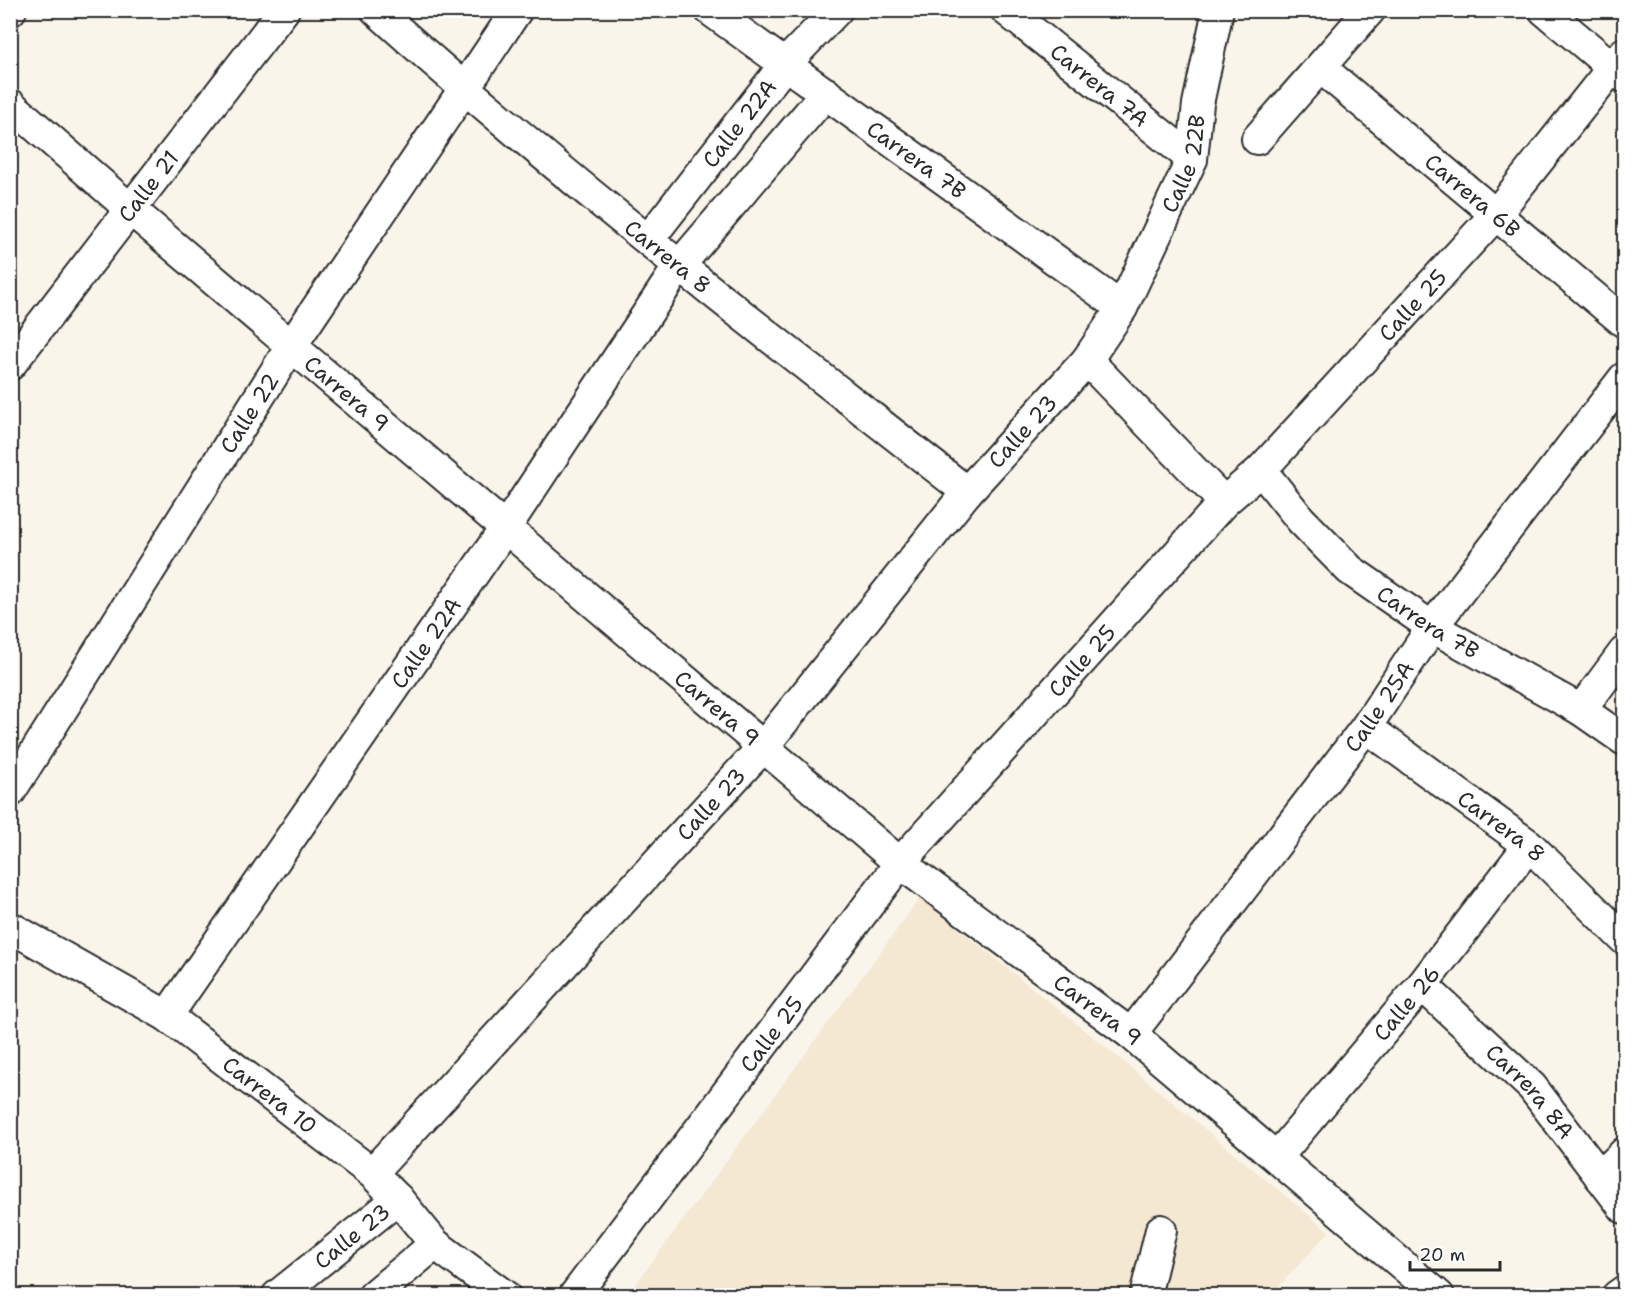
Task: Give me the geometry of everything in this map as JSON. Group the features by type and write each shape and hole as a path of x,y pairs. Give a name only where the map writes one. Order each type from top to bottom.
{"street":[{"name":"Calle 21","path":"12,366 129,208 284,10"},
{"name":"Carrera 8","path":"376,10 463,89 679,266 967,492"},
{"name":"Calle 22","path":"10,792 292,345 517,10"},
{"name":"Carrera 7B","path":"710,10 1122,308"},
{"name":"Calle 22A","path":"648,240 786,63 837,10"},
{"name":"Carrera 7A","path":"1006,10 1192,159"},
{"name":"Calle 22B","path":"1122,308 1192,159 1198,104 1218,10"},
{"path":"1257,139 1370,10"},
{"path":"1544,10 1621,66"},
{"name":"Calle 25","path":"574,1296 900,863 1224,502 1261,470 1496,214 1621,66"},
{"name":"Carrera 6B","path":"1321,68 1624,322"},
{"name":"Calle 22A","path":"167,1016 506,527 679,266 826,93"},
{"name":"Carrera 9","path":"10,104 129,208 900,863 1131,1034 1439,1296"},
{"name":"Calle 23","path":"372,1173 764,746 967,492 1087,360 1122,308"},
{"path":"1087,360 1224,502"},
{"name":"Calle 25A","path":"1131,1034 1366,727 1432,627 1624,378"},
{"name":"Carrera 7B","path":"1261,470 1301,520 1350,570 1432,627 1581,710 1624,740"},
{"path":"1581,710 1624,652"},
{"name":"Carrera 8","path":"1366,727 1529,845 1624,939"},
{"name":"Calle 26","path":"1276,1157 1422,985 1529,845"},
{"name":"Carrera 10","path":"10,927 167,1016 372,1173 398,1199 435,1244 505,1296"},
{"name":"Carrera 8A","path":"1422,985 1532,1087 1624,1208"},
{"path":"1600,1178 1624,1153"},
{"name":"Calle 23","path":"277,1296 398,1199"},
{"path":"1145,1296 1161,1230"},
{"path":"373,1296 435,1244"},
{"path":"1617,1296 1624,1291"}],"shaded area":[{"path":"920,898 1118,1057 1329,1232 1271,1295 627,1296"}]}
